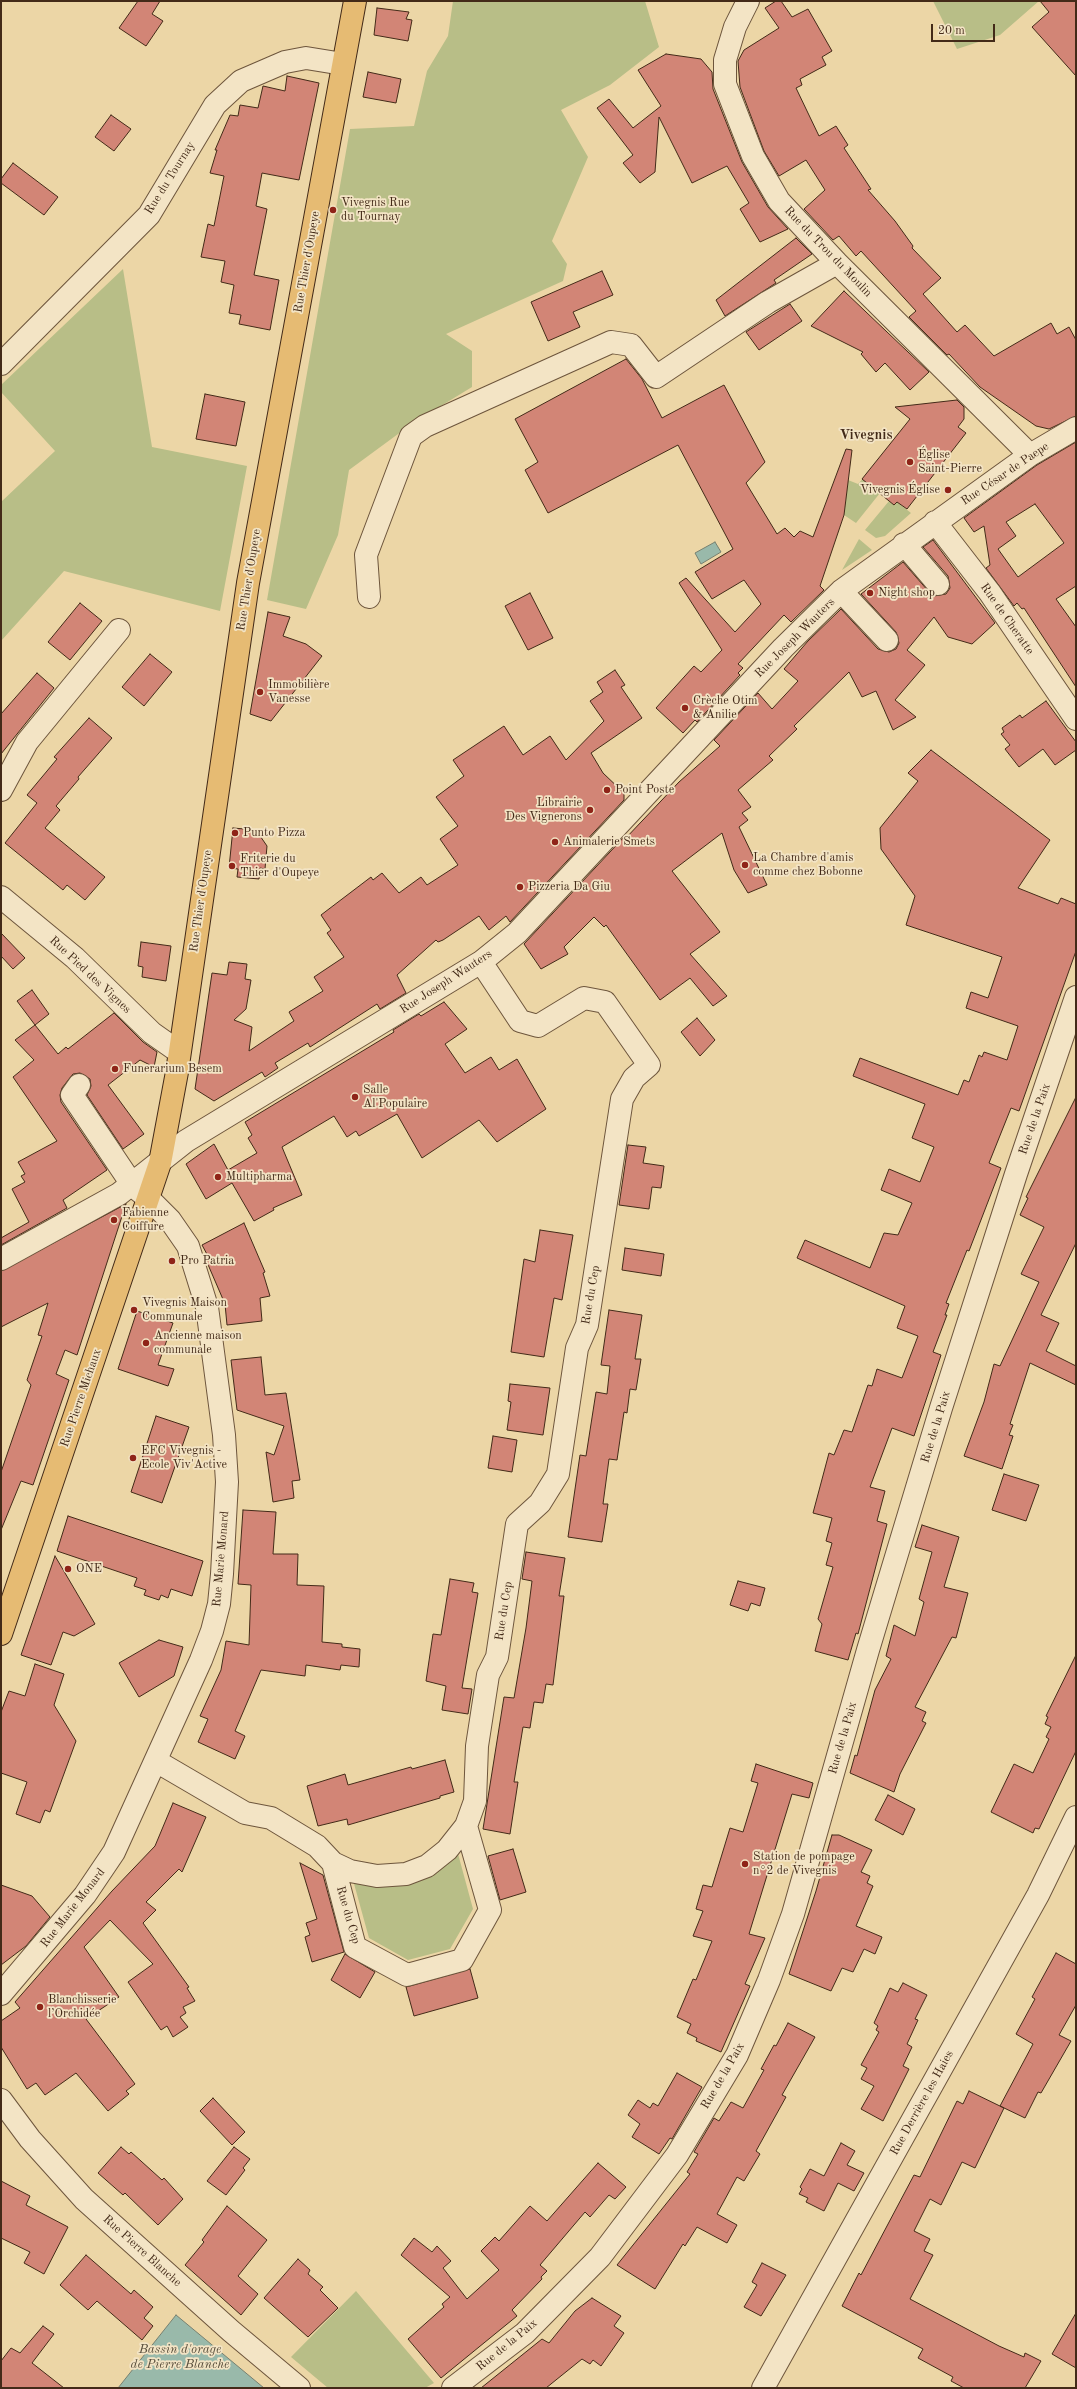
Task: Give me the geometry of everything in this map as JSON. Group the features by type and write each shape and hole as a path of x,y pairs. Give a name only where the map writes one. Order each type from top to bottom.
{"main road":[{"name":"Rue Thier d'Oupeye","path":"160,1163 180,1052 248,583 355,1"},
{"name":"Rue Pierre Michaux","path":"1,1634 160,1163"}],"street":[{"name":"Rue du Trou du Moulin","path":"748,1 735,27 725,60 725,84 753,156 779,201 837,263 1030,455"},
{"name":"Rue du Tournay","path":"1,364 149,215 215,105 240,81 285,62 306,58 343,64"},
{"path":"369,597 366,555 411,436 420,429 611,342 630,345 656,377 768,302 837,263"},
{"name":"Rue César de Paepe","path":"935,522 1030,455 1076,428"},
{"name":"Rue Joseph Wauters","path":"1,1259 132,1185 186,1141 481,962 517,933 783,648 842,591 935,522"},
{"name":"Rue de Cheratte","path":"935,522 990,593 1076,719"},
{"path":"904,544 938,584"},
{"path":"842,591 887,640"},
{"path":"1,790 27,742 119,630"},
{"name":"Rue Pied des Vignes","path":"1,897 75,958 152,1033 180,1052"},
{"name":"Rue du Cep","path":"156,1761 245,1813 271,1818 317,1846 333,1863 350,1871 377,1876 406,1874 428,1866 447,1850 466,1826 475,1800 477,1746 488,1675 497,1657 517,1524 540,1503 558,1474 577,1348 587,1325 622,1099 634,1078 649,1065 605,1002 584,998 538,1026 520,1021 481,962"},
{"name":"Rue de la Paix","path":"453,2388 525,2333 600,2257 677,2155 738,2055 769,1980 793,1914 868,1650 941,1408 1016,1174 1076,997"},
{"name":"Rue Marie Monard","path":"1,1994 102,1874 114,1852 201,1660 214,1624 222,1574 227,1482 224,1435 207,1307 188,1246 175,1226 149,1199 132,1185 72,1095 79,1085"},
{"name":"Rue Derrière les Haies","path":"763,2388 1038,1895 1076,1817"},
{"name":"Rue du Cep","path":"333,1863 355,1947 407,1975 462,1960 490,1910 466,1826"},
{"name":"Rue Pierre Blanche","path":"1,2100 30,2139 84,2199 231,2331 299,2388"}],"green space":[{"path":"453,1 645,1 659,47 610,85 561,110 588,157 552,241 567,264 563,281 446,334 472,351 472,387 413,423 349,470 338,535 306,609 267,600 350,129 414,126 427,71 448,36"},
{"path":"933,1 1039,1 1000,35 957,49"},
{"path":"123,269 152,447 247,466 220,611 64,571 1,641 1,502 55,451 1,392 1,385"},
{"path":"865,476 880,493 856,523 844,515 848,480 858,484"},
{"path":"889,501 894,505 897,502 911,513 885,536 876,538 865,530"},
{"path":"859,539 872,550 842,570"},
{"path":"457,1850 473,1909 450,1949 408,1960 369,1938 353,1880"},
{"path":"356,2291 434,2383 425,2388 328,2388 291,2357"}],"water":[{"path":"715,542 721,552 701,564 695,553"},
{"name":"Bassin d'orage de Pierre Blanche","path":"176,2315 264,2388 118,2388"}],"building":[{"path":"138,1 160,1 152,14 163,21 146,46 119,28"},
{"path":"776,1 781,1 792,17 808,9 832,51 822,57 826,65 800,79 802,85 796,88 819,136 836,126 848,145 844,148 871,189 868,190 895,221 913,246 912,248 941,278 923,294 957,332 965,325 994,356 1051,323 1057,334 1069,327 1076,340 1076,416 1049,429 1036,426 980,387 949,354 947,355 909,317 916,311 861,251 856,256 839,236 833,240 804,209 825,190 806,160 779,176 764,151 740,87 738,61 744,50 779,28 765,8"},
{"path":"1040,1 1076,1 1076,76 1032,27 1049,12"},
{"path":"377,8 409,12 406,19 412,20 408,41 374,35"},
{"path":"666,54 701,59 712,72 713,89 742,162 768,207 788,229 760,242 740,209 749,203 727,166 692,183 659,117 655,172 640,183 623,163 633,155 597,108 609,99 633,128 661,106 638,70"},
{"path":"368,72 401,79 396,103 363,97"},
{"path":"287,76 319,83 299,180 262,173 256,206 267,209 254,275 279,280 270,330 239,324 241,315 229,313 234,285 221,282 225,261 201,257 208,224 214,226 224,176 210,173 217,150 215,150 230,115 238,116 240,105 258,108 263,86 285,91"},
{"path":"111,115 131,129 114,151 95,137"},
{"path":"13,163 58,197 44,215 1,183 1,179"},
{"path":"796,238 812,254 774,280 776,283 725,316 716,300"},
{"path":"602,271 613,295 573,312 580,327 548,341 531,302"},
{"path":"844,291 929,372 910,390 885,363 876,372 861,354 863,352 811,326"},
{"path":"790,304 802,321 759,350 746,332"},
{"path":"626,359 642,379 662,418 724,385 765,462 746,483 777,534 785,528 794,537 800,531 813,537 846,449 852,450 844,515 820,586 824,590 791,622 784,615 738,664 743,668 738,673 740,675 697,722 695,720 683,733 656,708 694,666 701,672 722,650 679,583 686,578 735,632 761,604 744,580 712,599 695,572 733,549 678,445 548,513 525,470 538,462 515,419"},
{"path":"205,394 245,402 236,446 196,439"},
{"name":"Église Saint-Pierre","path":"957,400 964,407 964,419 958,427 966,433 907,509 897,502 894,505 862,479 910,419 895,407"},
{"path":"1076,442 1076,586 1056,599 1076,627 1076,687 1024,608 1022,609 1017,603 1014,606 986,568 990,565 984,526 974,532 964,518 1037,465","holes":["1035,504 1064,543 1018,577 998,549 1016,536 1006,522"]},
{"path":"933,540 995,623 972,644 948,637 934,617 907,650 925,665 895,700 916,717 893,730 876,691 862,697 849,672 794,726 797,729 769,756 773,760 738,790 751,807 742,813 748,820 739,827 767,885 748,893 734,870 722,833 672,871 720,932 690,954 727,996 713,1006 690,978 660,1000 606,925 604,927 594,917 564,947 568,954 541,969 524,944 624,837 624,840 679,782 720,746 714,740 758,693 772,709 798,681 784,669 808,641 841,609 878,649 889,652 896,649 899,643 896,632 861,594 903,562 934,596 946,594 950,588 948,576 923,547"},
{"path":"530,593 553,638 528,650 505,606"},
{"path":"80,603 102,621 70,660 48,642"},
{"path":"268,612 290,617 283,636 306,644 322,656 271,721 250,714"},
{"path":"150,654 172,672 144,706 122,687"},
{"path":"615,670 625,685 621,687 642,718 591,753 603,773 624,793 624,800 510,922 506,916 489,930 479,916 443,940 438,942 436,940 397,975 406,993 380,1009 377,1004 310,1047 308,1043 275,1063 278,1068 265,1077 262,1072 214,1101 195,1089 212,973 227,975 229,962 247,964 245,979 251,980 246,1009 234,1020 252,1027 249,1051 294,1021 289,1012 323,991 314,977 344,957 327,933 331,930 321,915 371,877 373,880 382,873 399,893 421,877 427,885 458,865 440,839 458,826 436,797 464,776 453,760 504,726 523,755 550,736 566,760 604,721 590,701 603,692 597,682"},
{"path":"37,673 54,688 1,754 1,714"},
{"path":"1046,701 1076,742 1076,750 1055,765 1043,749 1019,767 1005,749 1010,745 1001,734 1004,732 1002,728 1020,715 1022,718"},
{"path":"89,718 112,738 78,777 79,779 56,806 60,810 45,828 105,877 85,900 67,885 63,890 5,843 37,803 27,795 57,759 54,757"},
{"path":"931,750 1050,840 1018,888 1058,904 1061,898 1076,904 1076,951 1019,1111 1011,1108 989,1163 1001,1168 969,1251 967,1250 946,1303 949,1304 945,1315 947,1315 933,1352 941,1355 914,1436 892,1428 870,1487 885,1491 877,1521 887,1524 858,1634 856,1633 848,1660 815,1651 822,1624 818,1619 833,1567 826,1565 832,1543 826,1541 832,1518 813,1513 829,1453 834,1455 844,1430 852,1432 868,1385 872,1386 877,1369 902,1378 918,1336 897,1328 905,1306 797,1258 805,1240 870,1268 884,1233 898,1235 912,1203 881,1190 889,1169 920,1182 934,1147 912,1138 925,1104 853,1076 860,1058 958,1095 964,1080 969,1082 979,1055 982,1057 984,1052 1007,1060 1018,1026 966,1008 971,992 988,998 1002,957 906,925 915,896 881,849 880,828 918,781 908,773"},
{"path":"233,828 256,830 267,846 265,869 260,868 259,879 237,877 238,869 229,868"},
{"path":"1,933 25,958 13,969 1,956"},
{"path":"141,942 171,946 166,981 142,977 143,967 138,966"},
{"path":"32,990 49,1014 35,1025 17,1001"},
{"path":"444,1002 467,1029 445,1044 465,1073 491,1057 499,1070 517,1059 546,1109 497,1142 479,1120 422,1158 397,1114 359,1136 356,1131 347,1137 334,1116 282,1147 302,1195 273,1208 274,1210 254,1221 232,1183 206,1199 186,1164 214,1144 228,1170 257,1153 248,1138 252,1135 245,1122 394,1032 393,1030 419,1014 421,1016"},
{"path":"114,1013 143,1042 157,1052 154,1067 140,1060 108,1085 144,1134 123,1149 87,1095 91,1086 90,1079 80,1073 73,1074 62,1088 60,1095 61,1102 107,1170 63,1200 67,1208 1,1245 1,1238 29,1222 12,1189 25,1182 21,1176 25,1174 18,1162 57,1141 13,1077 34,1060 15,1040 35,1025 58,1054 66,1047 68,1049"},
{"path":"697,1018 715,1040 700,1056 681,1032"},
{"path":"1076,1097 1076,1243 1041,1315 1059,1323 1046,1351 1076,1366 1076,1385 1030,1363 1010,1424 1013,1425 1009,1435 1013,1436 1002,1469 964,1456 984,1402 994,1364 1000,1366 1039,1282 1021,1274 1044,1227 1020,1215 1028,1198 1026,1197"},
{"path":"628,1145 646,1147 643,1163 664,1166 661,1188 652,1187 649,1209 619,1205"},
{"path":"126,1204 77,1355 65,1350 56,1374 69,1380 33,1485 21,1481 1,1530 1,1472 31,1385 27,1380 42,1336 38,1335 48,1303 1,1327 1,1271"},
{"path":"244,1223 265,1272 263,1273 270,1296 260,1298 262,1321 227,1325 225,1304 206,1260 209,1258 202,1245"},
{"path":"540,1230 573,1235 562,1300 554,1298 544,1357 511,1352 524,1259 535,1262"},
{"path":"625,1248 664,1254 661,1276 622,1270"},
{"path":"609,1310 642,1315 635,1359 641,1359 636,1390 630,1389 627,1413 624,1412 617,1460 609,1459 603,1504 608,1504 602,1542 568,1537 580,1455 586,1456 596,1392 607,1394 610,1366 601,1365"},
{"name":"Ancienne maison communale","path":"137,1311 173,1323 158,1365 174,1369 168,1386 118,1369"},
{"path":"261,1357 265,1395 286,1393 300,1480 292,1481 294,1498 273,1502 266,1452 274,1455 284,1426 237,1410 231,1360"},
{"path":"510,1384 550,1388 543,1435 507,1430 511,1402 508,1401"},
{"path":"156,1416 189,1427 162,1503 131,1492"},
{"path":"493,1436 517,1440 512,1472 488,1468"},
{"path":"1004,1474 1039,1485 1026,1521 992,1510"},
{"path":"243,1510 276,1512 273,1554 298,1554 297,1585 324,1586 322,1642 342,1644 342,1647 360,1649 359,1667 341,1665 340,1670 306,1665 305,1676 261,1670 235,1731 245,1736 235,1759 198,1742 208,1719 200,1716 221,1670 226,1641 249,1645 251,1585 238,1584"},
{"path":"68,1516 203,1561 192,1596 171,1589 168,1598 161,1595 159,1600 144,1595 146,1590 134,1586 137,1578 57,1551"},
{"path":"922,1525 959,1537 944,1587 968,1593 956,1638 952,1637 915,1707 926,1712 922,1721 926,1723 900,1774 894,1792 850,1773 855,1755 857,1756 875,1690 891,1659 886,1656 894,1625 915,1636 924,1602 919,1599 932,1552 915,1547"},
{"path":"526,1552 565,1558 559,1596 564,1596 553,1685 546,1684 543,1703 534,1702 530,1728 523,1727 514,1782 518,1782 510,1834 483,1829 504,1697 514,1698 526,1628 532,1581 522,1579"},
{"path":"55,1556 95,1624 74,1636 63,1632 51,1665 21,1655"},
{"path":"450,1579 474,1583 472,1592 478,1593 462,1688 472,1689 468,1714 442,1710 446,1686 426,1681 433,1634 441,1635"},
{"path":"738,1581 765,1588 760,1606 751,1603 748,1611 730,1605"},
{"path":"159,1640 183,1647 174,1676 139,1697 119,1663"},
{"path":"1076,1655 1076,1751 1039,1829 1035,1828 1033,1833 991,1812 1014,1764 1033,1773 1049,1739 1046,1737 1051,1727 1045,1724 1048,1717 1046,1716"},
{"path":"35,1664 64,1674 54,1705 76,1741 50,1812 45,1810 40,1823 16,1814 27,1782 1,1773 1,1712 9,1691 25,1696"},
{"path":"445,1760 454,1792 440,1796 440,1798 348,1825 347,1819 318,1826 307,1786 345,1774 348,1785 411,1767 412,1769"},
{"path":"756,1764 813,1783 809,1798 792,1794 749,1934 765,1938 745,1984 750,1986 721,2052 696,2041 697,2038 687,2033 691,2024 677,2017 693,1979 696,1980 712,1941 693,1936 703,1911 696,1909 703,1885 712,1887 730,1828 743,1832 758,1783 751,1781"},
{"path":"888,1795 915,1809 903,1835 875,1820"},
{"path":"173,1803 206,1817 182,1872 179,1869 146,1902 156,1910 143,1923 189,1987 187,1988 195,2001 183,2007 186,2013 180,2017 188,2027 173,2037 167,2026 161,2030 128,1982 153,1964 110,1920 84,1947 119,1997 86,2019 135,2084 126,2091 129,2094 108,2111 76,2073 45,2095 36,2083 27,2089 1,2047 1,2021 20,2008 15,2002 112,1891 155,1846"},
{"path":"832,1835 839,1835 872,1850 861,1872 870,1876 867,1883 873,1886 856,1926 882,1937 875,1954 864,1949 853,1972 842,1968 831,1991 789,1974 816,1891"},
{"path":"513,1849 526,1892 500,1900 488,1856"},
{"path":"300,1863 323,1875 344,1952 312,1962 305,1937 310,1935 306,1923 317,1919"},
{"path":"1,1885 32,1896 50,1917 26,1946 1,1965"},
{"path":"1056,1953 1076,1964 1076,2005 1059,2035 1071,2041 1041,2093 1038,2092 1025,2118 1000,2106 1033,2044 1016,2034 1035,1999 1032,1997"},
{"path":"345,1954 375,1972 360,1998 331,1980"},
{"path":"470,1969 478,1998 414,2016 406,1987"},
{"path":"903,1983 927,1995 915,2019 918,2020 907,2044 912,2047 903,2066 909,2069 883,2121 861,2109 874,2086 861,2079 867,2068 861,2065 879,2032 876,2030 878,2026 874,2023 890,1988 898,1992"},
{"path":"788,2023 815,2037 782,2095 786,2097 756,2151 760,2154 744,2181 737,2177 717,2214 737,2225 727,2243 697,2227 685,2246 683,2244 655,2289 617,2265 690,2174 687,2172 698,2154 694,2152 714,2118 719,2121 731,2102 743,2108 764,2070 761,2069 774,2045 776,2046"},
{"path":"677,2073 702,2087 672,2139 670,2138 659,2154 632,2137 640,2124 628,2115 638,2100 650,2108 653,2103 658,2106"},
{"path":"969,2091 1004,2108 975,2168 962,2162 941,2205 930,2199 914,2231 930,2239 924,2251 933,2255 910,2299 999,2346 1024,2357 1025,2353 1041,2361 1025,2388 964,2388 951,2381 953,2377 918,2358 923,2349 842,2306 859,2273 861,2275 914,2175 920,2177 957,2101 963,2104"},
{"path":"213,2098 245,2132 232,2145 200,2111"},
{"path":"841,2143 855,2151 847,2165 864,2173 854,2191 838,2183 824,2211 806,2202 808,2198 799,2194 802,2189 800,2187 810,2169 824,2176"},
{"path":"121,2147 129,2154 131,2152 162,2180 164,2178 183,2199 158,2225 125,2193 123,2195 98,2173"},
{"path":"234,2147 250,2159 243,2168 245,2170 226,2195 207,2181"},
{"path":"598,2163 626,2187 615,2199 609,2195 590,2217 585,2212 540,2265 547,2271 541,2277 542,2279 512,2310 517,2316 441,2378 408,2339 444,2307 442,2304 450,2297 401,2255 414,2238 432,2252 437,2246 451,2261 443,2268 467,2299 499,2270 481,2251 495,2237 499,2241 530,2206 547,2221"},
{"path":"1,2181 30,2196 26,2205 68,2227 44,2274 24,2263 30,2252 1,2238"},
{"path":"227,2206 267,2240 238,2276 258,2294 241,2315 185,2265 204,2242 202,2240"},
{"path":"86,2255 131,2294 134,2290 153,2307 144,2318 153,2326 142,2340 97,2301 88,2310 60,2285"},
{"path":"298,2259 310,2270 308,2274 323,2287 320,2290 338,2308 308,2337 264,2298"},
{"path":"762,2263 786,2275 761,2316 744,2307 757,2285 752,2282"},
{"path":"592,2298 621,2316 614,2326 624,2333 601,2366 593,2360 590,2364 582,2359 546,2388 481,2388 542,2339 549,2343 575,2311"},
{"path":"1076,2313 1076,2368 1052,2354"},
{"path":"43,2326 54,2334 32,2363 64,2388 1,2388 1,2361 11,2348 20,2353"}],"place":[{"name":"Vivegnis Rue du Tournay","path":"333,210"},
{"name":"Église Saint-Pierre","path":"910,462"},
{"name":"Vivegnis Église","path":"948,490"},
{"name":"Night shop","path":"870,593"},
{"name":"Immobilière Vanesse","path":"260,692"},
{"name":"Crèche Otim & Anilie","path":"685,708"},
{"name":"Point Poste","path":"607,790"},
{"name":"Librairie Des Vignerons","path":"590,810"},
{"name":"Punto Pizza","path":"235,833"},
{"name":"Animalerie Smets","path":"555,842"},
{"name":"La Chambre d'amis comme chez Bobonne","path":"745,865"},
{"name":"Friterie du Thier d'Oupeye","path":"232,866"},
{"name":"Pizzeria Da Giu","path":"520,887"},
{"name":"Funerarium Besem","path":"115,1069"},
{"name":"Salle Al'Populaire","path":"355,1097"},
{"name":"Multipharma","path":"218,1177"},
{"name":"Fabienne Coiffure","path":"114,1220"},
{"name":"Pro Patria","path":"172,1261"},
{"name":"Vivegnis Maison Communale","path":"134,1310"},
{"name":"Ancienne maison communale","path":"146,1343"},
{"name":"EFC Vivegnis - Ecole Viv'Active","path":"133,1458"},
{"name":"ONE","path":"68,1569"},
{"name":"Station de pompage n°2 de Vivegnis","path":"745,1864"},
{"name":"Blanchisserie l’Orchidée","path":"40,2007"}],"district":[{"name":"Vivegnis","path":"866,435"}]}
